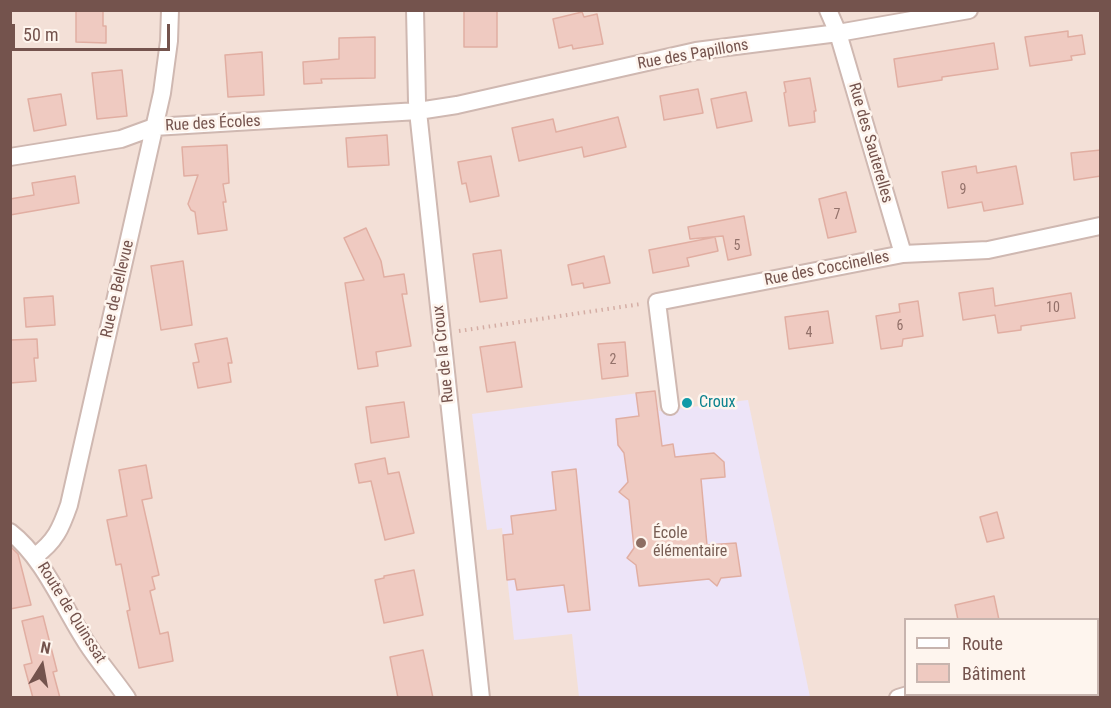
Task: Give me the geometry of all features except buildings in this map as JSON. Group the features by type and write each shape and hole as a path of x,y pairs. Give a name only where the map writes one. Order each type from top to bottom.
{"street":[{"name":"Rue de Bellevue","path":"35,556 45,549 61,530 69,505 154,128 168,51 170,10"},
{"name":"Rue de la Croux","path":"415,10 418,111 481,698"},
{"name":"Rue des Sauterelles","path":"828,10 838,33 903,254"},
{"name":"Rue des Papillons","path":"418,111 457,105 696,51 838,33 969,10"},
{"name":"Rue des Écoles","path":"10,157 121,139 154,128 418,111"},
{"name":"Rue des Coccinelles","path":"657,302 903,254 988,250 1101,226"},
{"path":"657,302 670,406"},
{"name":"Route de Quinssat","path":"10,532 21,540 35,556 87,644 128,698"}],"path":[{"path":"442,334 657,302"}],"shaded area":[{"path":"10,11 1100,11 1100,697 11,697"},
{"name":"École élémentaire","path":"655,391 659,411 748,400 810,697 579,697 572,634 514,640 502,528 487,530 472,414"}],"place":[{"name":"Croux","path":"687,403"},
{"name":"École élémentaire","path":"641,543"}]}
